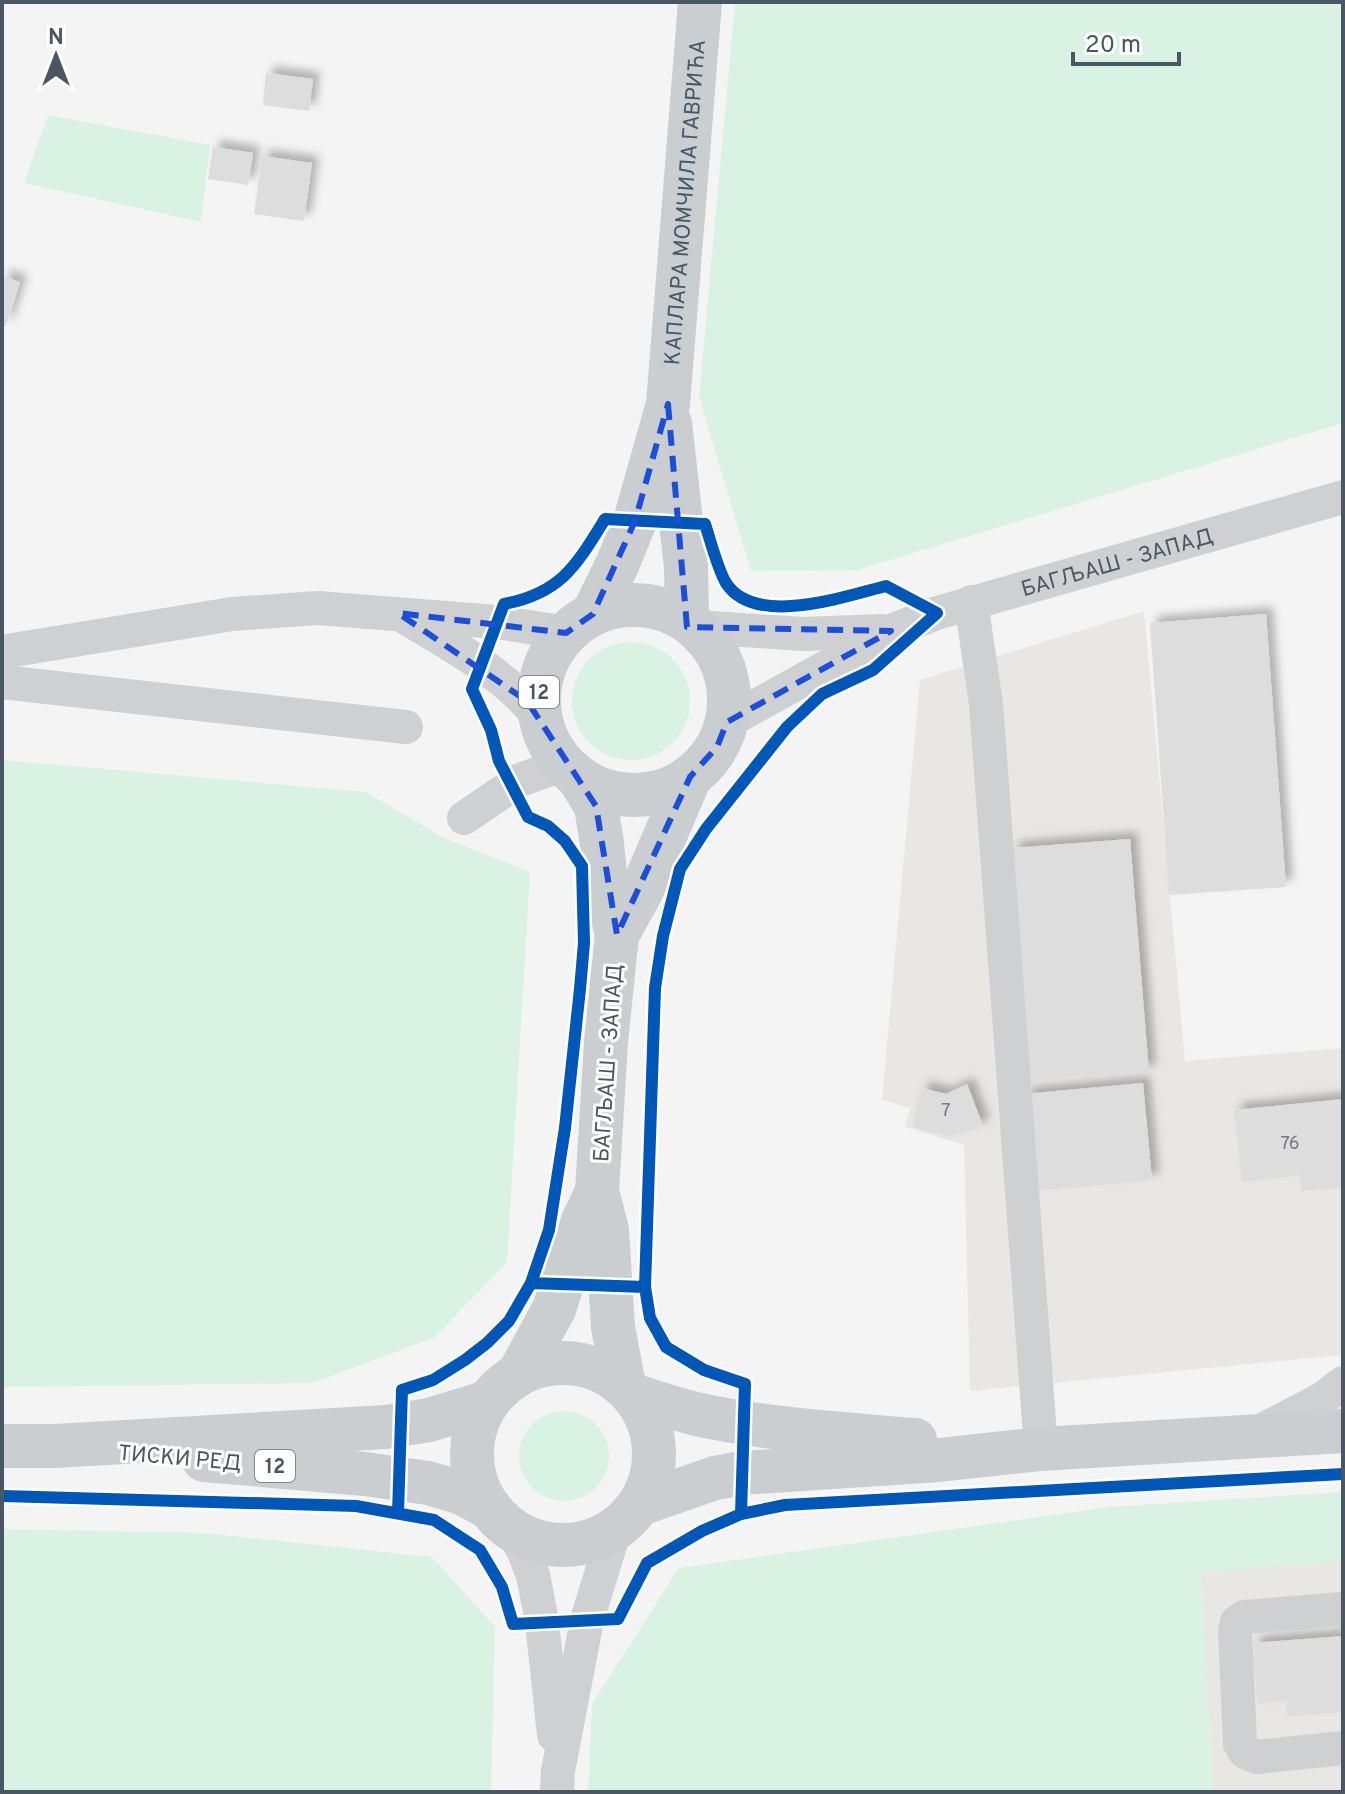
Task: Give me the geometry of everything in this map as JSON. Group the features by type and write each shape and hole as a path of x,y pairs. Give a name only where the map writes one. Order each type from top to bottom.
{"main road":[{"name":"КАПЛАРА МОМЧИЛА ГАВРИЋА","path":"668,404 700,2"},
{"name":"12","path":"668,404 692,623 716,650 727,677 730,707 717,747 700,769 659,792 625,795 592,785 557,749 539,702 540,683 545,664 554,648 579,623 618,563 635,521 668,404"},
{"path":"579,623 621,606 650,605 692,623"},
{"name":"БАГЉАШ - ЗАПАД","path":"557,749 596,806 607,891 617,935 606,1042 597,1191 607,1230 613,1327 629,1390"},
{"name":"БАГЉАШ - ЗАПАД","path":"617,935 642,890 690,777"},
{"name":"БАГЉАШ - ЗАПАД","path":"503,1389 554,1309 583,1221 597,1191"},
{"name":"12","path":"562,1363 584,1365 605,1373 629,1390 648,1420 655,1448 652,1478 627,1517 595,1539 573,1545 551,1544 529,1538 500,1518 477,1484 472,1455 476,1428 503,1389 539,1366 562,1363"},
{"name":"ТИСКИ РЕД","path":"2,1446 54,1446 386,1427 429,1420 503,1389"},
{"path":"629,1390 705,1416 782,1428 1041,1449"},
{"path":"627,1517 692,1485 742,1473 939,1460 1041,1449 1343,1431"},
{"name":"ТИСКИ РЕД","path":"54,1446 377,1475 428,1483 462,1493 500,1518"}],"street":[{"name":"БАГЉАШ - ЗАПАД","path":"727,722 891,631 937,613 1343,497"},
{"path":"971,602 987,719 1041,1449"},
{"path":"2,652 232,614 318,608 497,622 579,623"},
{"path":"398,613 481,664 527,701 557,749 520,780 464,818"},
{"name":"БАГЉАШ - ЗАПАД","path":"692,623 803,634 891,631"},
{"path":"2,682 406,727"},
{"path":"1249,1438 1322,1399 1343,1383"},
{"path":"558,1782 587,1620 627,1517"},
{"path":"500,1518 523,1550 533,1575 542,1622 558,1782"},
{"path":"1343,1609 1244,1617 1237,1622 1235,1631 1240,1744 1245,1752 1257,1757 1343,1748"}],"highlighted area":[{"path":"668,404 687,627 891,631 727,722 717,747 690,777 617,935 596,806 527,701 398,613 566,633 593,614 635,521"}],"shaded area":[{"path":"1144,611 1185,1061 1343,1048 1343,1355 970,1391 964,1145 905,1127 910,1108 882,1100 920,680"},
{"path":"1343,1560 1343,1792 1213,1792 1200,1572"}],"green space":[{"path":"735,2 1343,2 1343,423 857,570 751,571 699,397"},
{"path":"48,115 210,145 201,222 24,183"},
{"path":"631,642 654,646 673,659 686,678 690,701 686,724 673,743 654,756 631,760 608,756 589,743 576,724 572,701 576,678 589,659 608,646"},
{"path":"2,760 366,792 444,838 530,872 507,1262 435,1337 312,1383 2,1387"},
{"path":"564,1411 581,1414 596,1424 606,1439 609,1456 606,1473 596,1488 581,1498 564,1501 547,1498 532,1488 522,1473 519,1456 522,1439 532,1424 547,1414"},
{"path":"1343,1492 1343,1560 1200,1572 1213,1792 588,1792 592,1704 679,1568 1109,1507"},
{"path":"2,1529 203,1533 432,1557 495,1627 491,1792 2,1792"}],"building":[{"path":"266,73 313,79 309,111 263,105"},
{"path":"213,147 253,153 248,185 208,179"},
{"path":"262,156 312,163 304,221 254,214"},
{"path":"2,276 20,282 6,326 2,325"},
{"path":"1266,614 1286,887 1169,895 1150,623"},
{"path":"1130,839 1149,1072 1031,1081 1012,848"},
{"path":"1143,1083 1152,1180 1033,1191 1024,1094"},
{"path":"967,1084 983,1126 948,1137 912,1127 922,1088 946,1094"},
{"path":"1343,1099 1343,1187 1301,1191 1300,1175 1242,1182 1234,1110"},
{"path":"1343,1636 1343,1712 1287,1716 1286,1701 1257,1704 1253,1643"}],"cycle path":[{"path":"398,1513 402,1390 433,1380 487,1343 509,1321 531,1283 549,1230 565,1128 580,989 584,943 582,866 565,841 548,826 528,817 499,761 491,730 472,689 504,604 540,593 565,575 605,519 705,524 726,583 740,596 758,604 802,605 886,586 937,613 873,670 822,694 787,727 706,829 680,869 663,936 655,988 645,1287 650,1318 666,1347 704,1370 745,1384 741,1514"},
{"path":"531,1283 645,1287"},
{"path":"2,1496 356,1506 434,1520 480,1550 502,1587 513,1624 618,1619 647,1563 702,1531 741,1514 785,1505 1343,1474"}]}
